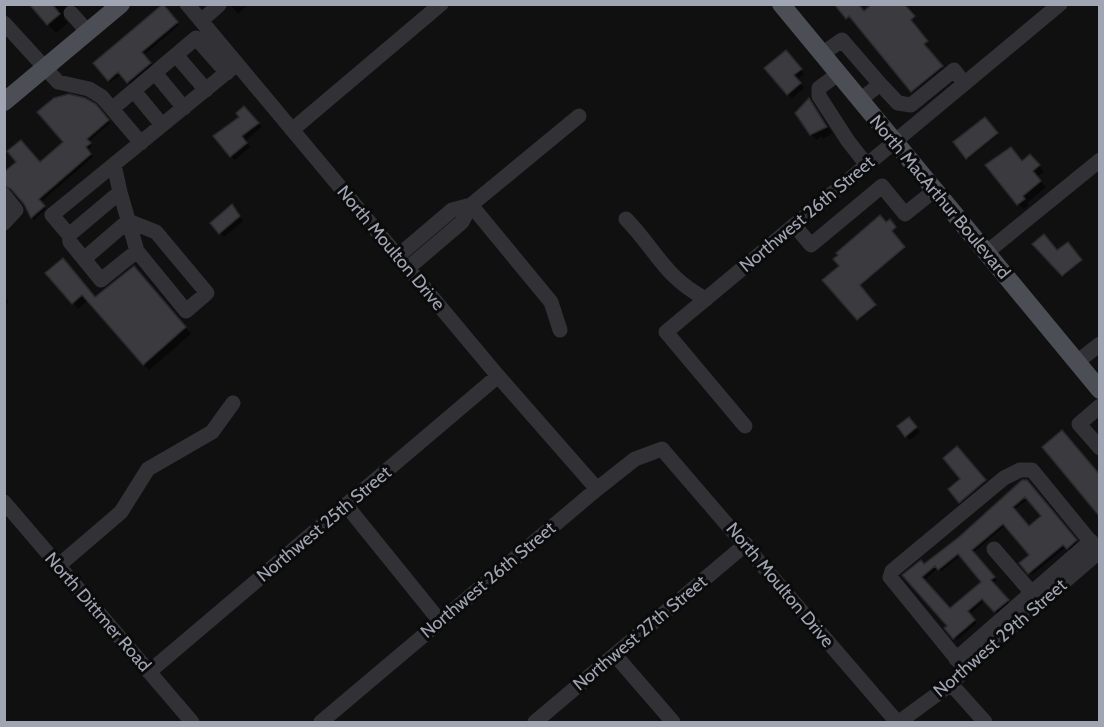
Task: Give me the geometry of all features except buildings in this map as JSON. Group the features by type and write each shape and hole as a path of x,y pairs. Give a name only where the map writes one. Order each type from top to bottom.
{"main road":[{"path":"4,102 121,4"},
{"name":"North MacArthur Boulevard","path":"781,4 1077,362 1099,393"}],"street":[{"name":"North Moulton Drive","path":"187,4 201,21 232,69 292,130 498,376 597,489"},
{"path":"292,130 441,4"},
{"name":"Northwest 26th Street","path":"745,426 666,332 1060,4"},
{"path":"201,21 219,5"},
{"path":"71,13 88,32"},
{"path":"4,23 58,82 89,88 102,96 141,143"},
{"path":"4,47 17,37"},
{"path":"119,103 196,38 232,69 52,215 69,235 70,242 101,280 137,251"},
{"path":"822,54 842,40 898,103 911,105 954,70 964,83"},
{"path":"177,54 206,90"},
{"path":"155,73 184,108"},
{"path":"838,74 819,88 819,96 877,191"},
{"path":"860,100 880,84"},
{"path":"134,91 162,125"},
{"path":"403,262 438,231 462,222 471,205 579,116"},
{"path":"987,252 1100,160"},
{"path":"114,165 120,192 128,220 137,251 186,311 207,293 156,232 128,220"},
{"path":"794,225 811,245 882,186 905,214 934,190"},
{"path":"69,235 120,192"},
{"path":"4,195 16,210 4,223"},
{"path":"471,205 551,302 560,330"},
{"path":"626,219 672,277 683,287 706,299"},
{"path":"84,259 128,220"},
{"path":"1077,362 1100,344"},
{"name":"Northwest 25th Street","path":"149,672 498,376"},
{"path":"1099,393 1079,423 1100,448"},
{"path":"58,566 121,512 148,469 212,432 233,403"},
{"name":"North Moulton Drive","path":"662,449 898,723"},
{"name":"Northwest 26th Street","path":"321,723 597,489 635,459 662,449"},
{"path":"961,664 890,577 892,571 1004,478 1020,470 1032,470 1095,550"},
{"name":"North Dittmer Road","path":"4,502 192,723"},
{"path":"346,505 440,620"},
{"name":"Northwest 27th Street","path":"535,723 746,544"},
{"path":"994,549 1036,598"},
{"name":"Northwest 29th Street","path":"898,723 951,684 961,664 1095,550"},
{"path":"615,655 673,723"},
{"path":"951,684 984,723"}]}
